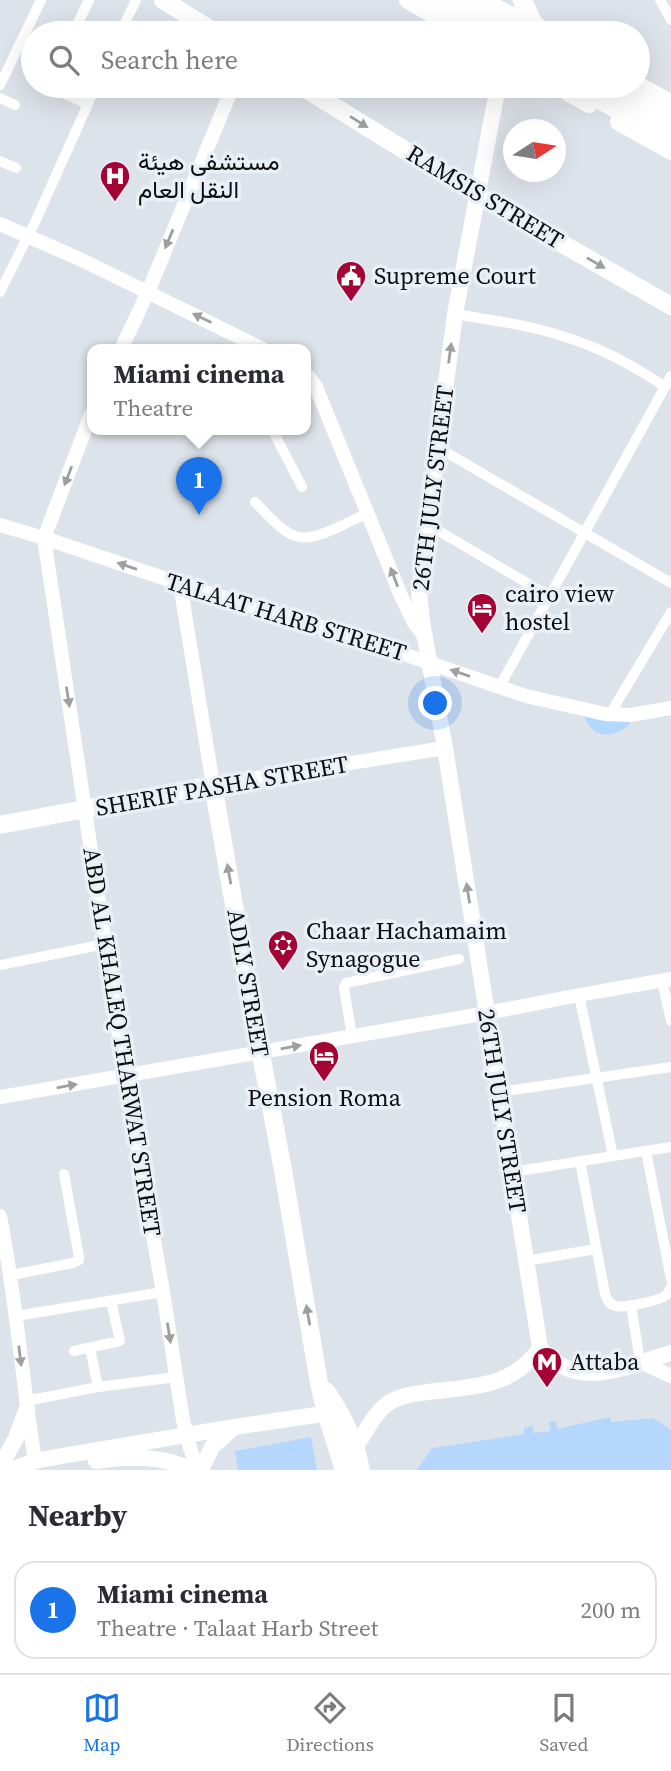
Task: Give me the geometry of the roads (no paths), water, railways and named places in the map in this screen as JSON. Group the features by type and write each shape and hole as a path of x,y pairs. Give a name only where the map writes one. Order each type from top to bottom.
{"highway":[{"path":"429,0 465,21"},
{"path":"455,0 491,21"},
{"path":"522,0 532,21"},
{"path":"597,98 671,140"},
{"path":"638,98 671,120"}],"main road":[{"path":"163,0 197,21"},
{"path":"408,0 444,21"},
{"path":"528,0 537,21"},
{"path":"487,1 523,21"},
{"path":"650,94 668,99"},
{"name":"RAMSIS STREET","path":"320,98 477,195 671,306"},
{"name":"26TH JULY STREET","path":"496,98 455,314 419,591 540,1348"},
{"path":"578,98 671,151"},
{"name":"SHERIF PASHA STREET","path":"0,825 213,785"},
{"name":"ADLY STREET","path":"213,785 319,1383 333,1412"},
{"path":"333,1470 346,1447 390,1403 410,1394 497,1382 521,1368 540,1348 559,1366 586,1374 604,1372 671,1353"},
{"path":"0,1467 16,1438 26,1404"},
{"path":"11,1470 35,1461 333,1412 346,1447 361,1470"},
{"path":"200,1470 212,1447 234,1427"},
{"path":"344,1470 346,1447"},
{"path":"35,1461 67,1466 115,1458 148,1457 170,1461 192,1470"}],"street":[{"path":"31,21 41,0"},
{"path":"79,21 89,0"},
{"path":"126,21 136,0"},
{"path":"660,0 671,20"},
{"path":"0,85 21,41"},
{"path":"0,98 15,105"},
{"path":"75,98 88,104"},
{"path":"0,292 91,98"},
{"path":"123,344 148,292 228,98"},
{"path":"0,162 16,168"},
{"path":"0,223 253,344"},
{"path":"455,314 532,327 571,339 618,358 665,387"},
{"path":"500,686 671,376"},
{"path":"311,389 368,513 407,609 425,638"},
{"name":"ABD AL KHALEQ THARWAT STREET","path":"87,425 44,538 125,1076 186,1435 200,1470"},
{"path":"275,435 302,487"},
{"path":"437,447 671,583"},
{"path":"255,502 282,527 298,537 319,534 368,513"},
{"path":"427,524 550,596"},
{"name":"TALAAT HARB STREET","path":"0,525 354,637 526,695 610,714 631,715 671,708"},
{"name":"ADLY STREET","path":"180,584 213,785"},
{"path":"610,714 671,612"},
{"name":"SHERIF PASHA STREET","path":"213,785 445,748"},
{"path":"0,965 106,944"},
{"path":"352,1036 344,988 346,983 459,959"},
{"path":"0,1097 666,980 671,1021"},
{"path":"579,995 613,1157"},
{"path":"499,1092 671,1067"},
{"path":"512,1172 671,1147"},
{"path":"646,1151 667,1234 671,1279"},
{"path":"580,1161 607,1300 618,1307 631,1305 664,1297 671,1287"},
{"path":"11,1275 79,1260 64,1174"},
{"path":"0,1216 4,1253 11,1275 35,1461"},
{"path":"526,1261 596,1249"},
{"path":"16,1316 163,1292"},
{"path":"74,1351 118,1343 120,1340 111,1301"},
{"path":"631,1305 640,1362 671,1376"},
{"path":"90,1348 98,1388"},
{"path":"26,1404 98,1388 176,1377"}],"place":[{"name":"مستشفى هيئة النقل العام","path":"115,203"},
{"name":"Supreme Court","path":"351,303"},
{"name":"Miami cinema","path":"199,515"},
{"name":"cairo view hostel","path":"482,635"},
{"name":"Chaar Hachamaim Synagogue","path":"283,972"},
{"name":"Pension Roma","path":"324,1083"},
{"name":"Attaba","path":"547,1389"}]}
